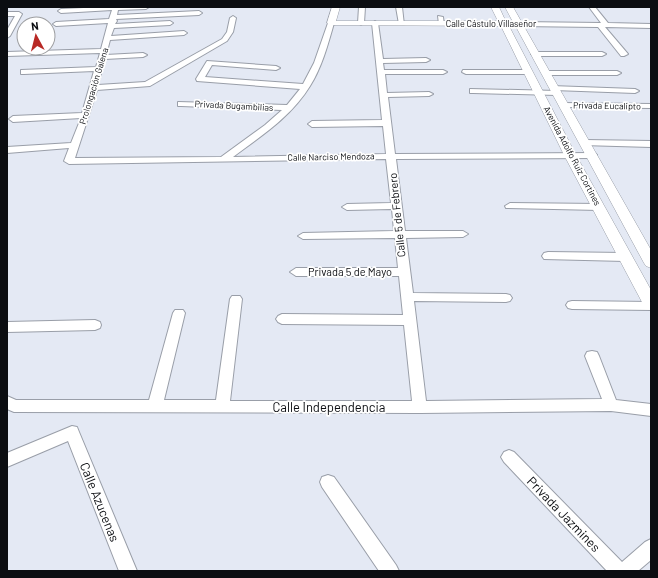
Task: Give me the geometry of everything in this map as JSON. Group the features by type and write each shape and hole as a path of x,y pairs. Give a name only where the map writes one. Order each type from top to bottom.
{"street":[{"path":"115,16 146,7"},
{"path":"223,160 266,129 288,108 305,87 322,54 336,7"},
{"path":"361,23 362,7"},
{"path":"399,7 402,24"},
{"name":"Avenida Adolfo Ruiz Cortines","path":"495,7 570,156 599,206 651,305"},
{"name":"Avenida Adolfo Ruiz Cortines","path":"509,7 651,263"},
{"path":"592,7 624,54"},
{"path":"61,11 170,23"},
{"path":"56,24 115,16 199,13"},
{"path":"7,14 19,14 7,36"},
{"name":"Prolongación Galena","path":"69,161 86,115 115,16"},
{"path":"93,88 147,84 226,40 230,32 233,18"},
{"name":"Calle Cástulo Villaseñor","path":"331,23 402,24 441,20 503,24 651,26"},
{"name":"Calle 5 de Febrero","path":"375,24 391,156 408,320 420,407"},
{"path":"108,38 184,33"},
{"path":"7,54 144,55"},
{"path":"535,54 602,54"},
{"path":"379,61 426,60"},
{"path":"276,68 210,63 200,79 305,87"},
{"path":"24,72 99,68"},
{"path":"381,72 443,72"},
{"path":"466,72 527,72"},
{"path":"546,73 617,73"},
{"path":"473,91 635,91"},
{"path":"383,95 429,94"},
{"name":"Privada Bugambilias","path":"181,104 288,108"},
{"name":"Privada Eucalipto","path":"564,105 651,106"},
{"path":"13,119 86,115"},
{"path":"312,124 387,123"},
{"path":"585,143 651,144"},
{"path":"7,150 75,145"},
{"name":"Calle Narciso Mendoza","path":"69,161 223,160 302,156 592,155"},
{"path":"588,186 609,187"},
{"path":"347,207 395,206"},
{"path":"510,206 599,206"},
{"path":"303,236 463,234"},
{"path":"548,256 625,257"},
{"name":"Privada 5 de Mayo","path":"296,272 403,272"},
{"path":"406,297 506,298"},
{"path":"222,407 236,299"},
{"path":"572,305 651,305"},
{"path":"155,406 179,312"},
{"path":"282,319 408,320"},
{"path":"7,327 95,325"},
{"path":"592,356 612,405"},
{"name":"Calle Independencia","path":"7,402 14,406 420,407 612,405 651,410"},
{"name":"Calle Azucenas","path":"7,460 72,432 128,571"},
{"name":"Privada Jazmines","path":"509,457 619,571"},
{"path":"328,482 390,571"},
{"path":"625,571 651,548"}]}
